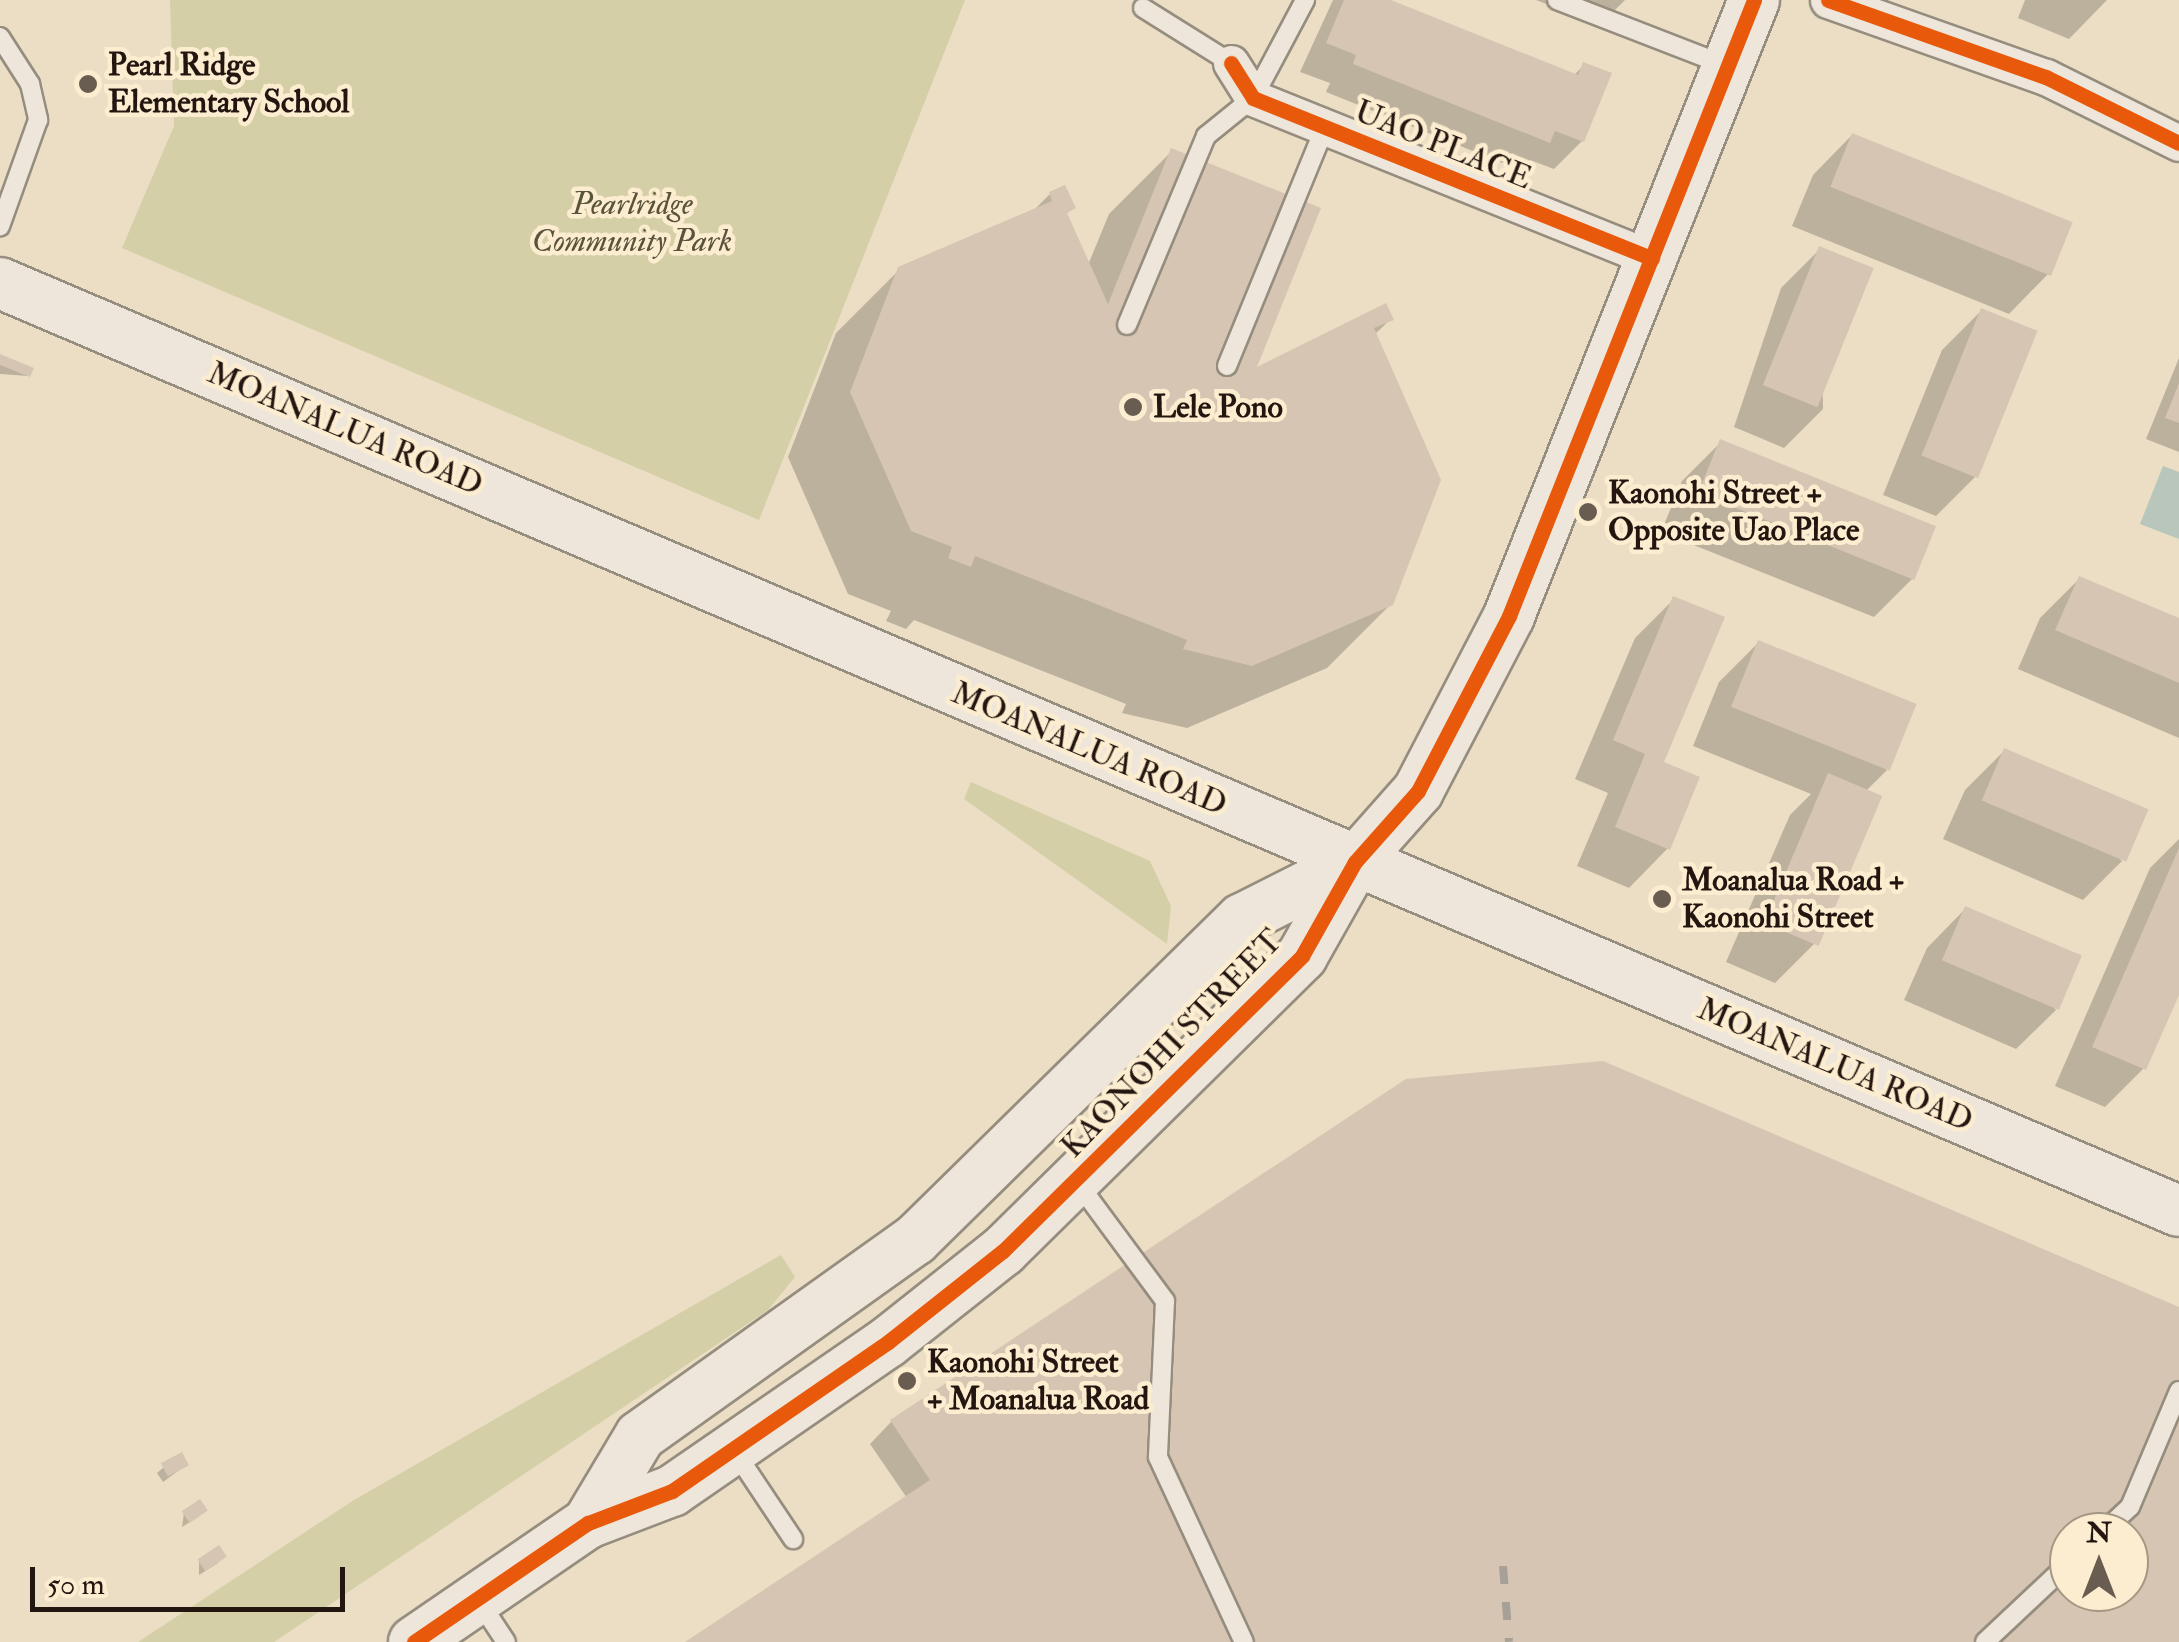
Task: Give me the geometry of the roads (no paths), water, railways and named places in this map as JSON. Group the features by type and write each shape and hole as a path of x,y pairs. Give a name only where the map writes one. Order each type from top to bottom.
{"street":[{"name":"KAONOHI STREET","path":"414,1642 588,1523 672,1491 888,1342 1077,1182 1302,956 1355,862 1418,792 1509,616 1754,0"},
{"path":"1828,0 2046,77 2179,143"},
{"path":"1231,63 1253,98"},
{"name":"UAO PLACE","path":"1253,98 1652,258"},
{"name":"MOANALUA ROAD","path":"0,283 2179,1211"},
{"name":"KAONOHI STREET","path":"588,1523 640,1436 941,1218 1242,920 1355,862"}],"lane":[{"path":"1127,324 1206,136 1253,98 1305,0"},
{"path":"1557,0 1727,66"},
{"path":"1143,8 1231,63"},
{"path":"0,37 30,84 38,120 0,226"},
{"path":"1228,366 1325,127"},
{"path":"1077,1182 1165,1302 1158,1456 1244,1642"},
{"path":"2124,1512 2130,1507 2179,1391"},
{"path":"734,1450 793,1539"},
{"path":"1985,1642 2049,1582"},
{"path":"478,1599 506,1642"}],"railway":[{"path":"1503,1566 1509,1642"}],"place":[{"name":"Pearl Ridge Elementary School","path":"88,84"},
{"name":"Lele Pono","path":"1133,407"},
{"name":"Kaonohi Street + Opposite Uao Place","path":"1588,512"},
{"name":"Moanalua Road + Kaonohi Street","path":"1662,899"},
{"name":"Kaonohi Street + Moanalua Road","path":"907,1381"}],"park label":[{"name":"Pearlridge Community Park","path":"632,224"}]}
